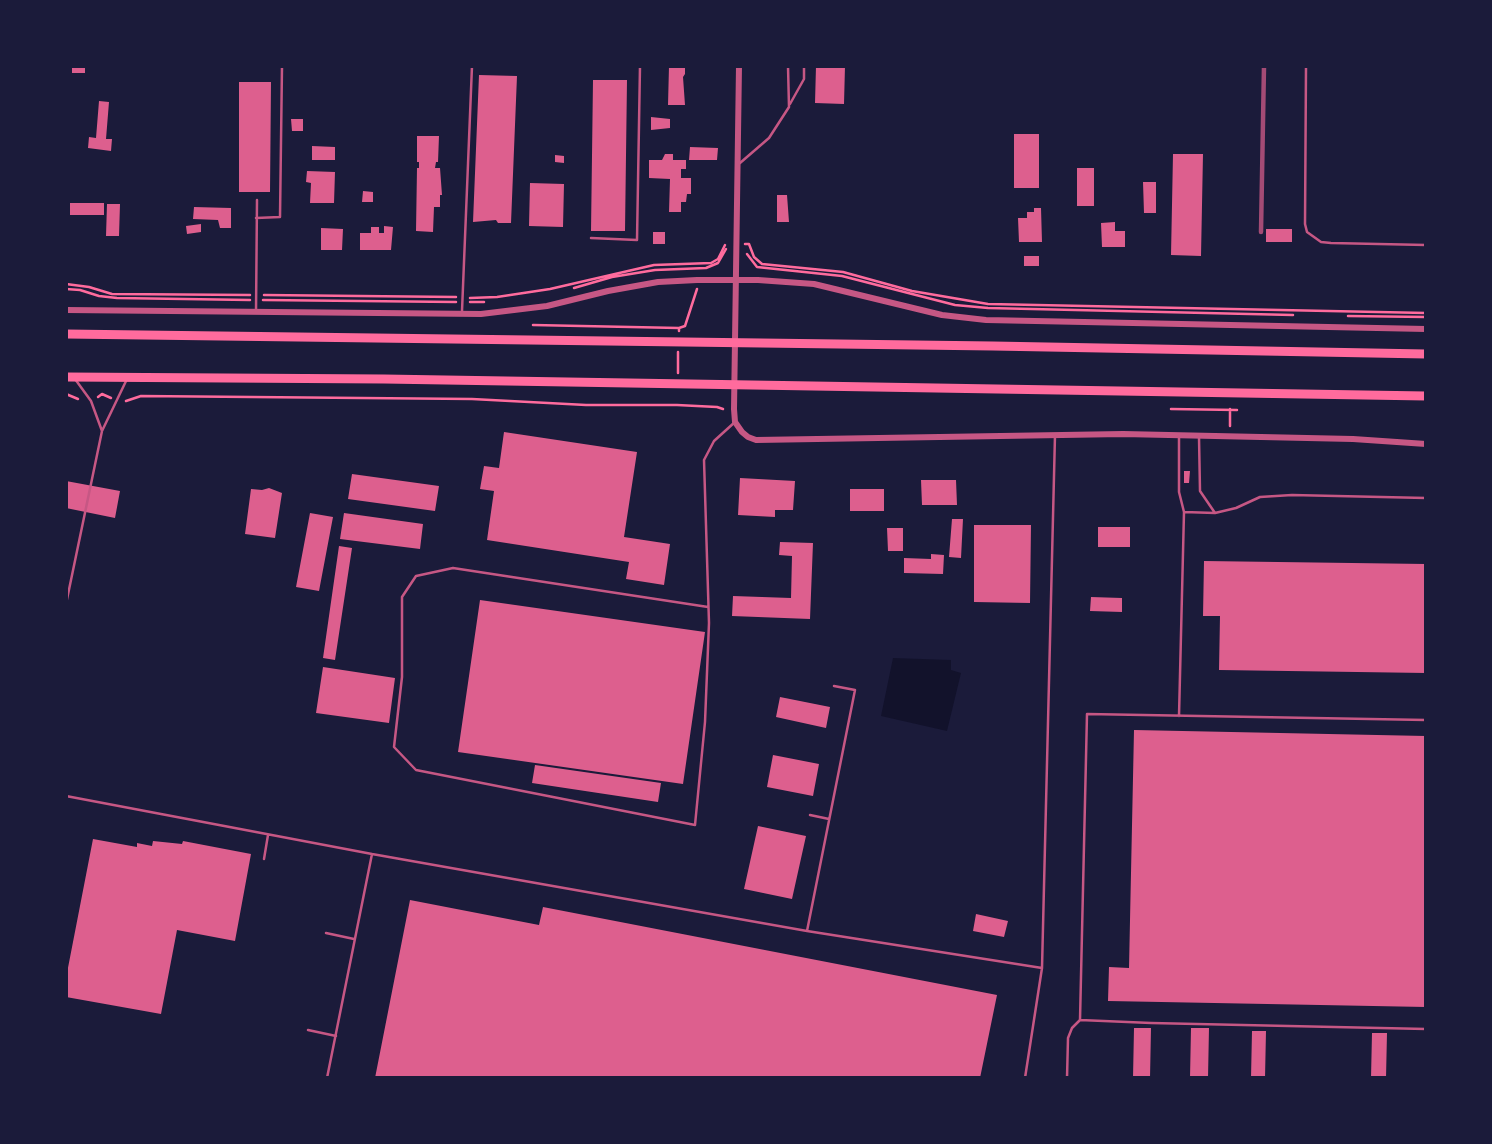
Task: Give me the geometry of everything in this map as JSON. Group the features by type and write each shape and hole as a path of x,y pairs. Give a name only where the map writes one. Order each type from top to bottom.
{"main road":[{"path":"66,334 1426,354"},
{"path":"70,377 1426,396"}],"street":[{"path":"739,66 736,422 742,432 756,440 1055,435 1353,439 1426,444"},
{"path":"66,310 462,315 533,309 658,282 736,280 814,284 942,315 986,320 1426,329"}],"lane":[{"path":"256,218 280,217 282,66"},
{"path":"462,315 472,66"},
{"path":"591,238 637,240 640,66"},
{"path":"788,66 789,107"},
{"path":"737,165 769,138 804,79 804,66"},
{"path":"1306,66 1307,232 1321,242 1426,245"},
{"path":"256,312 257,200"},
{"path":"70,377 91,401 102,431"},
{"path":"66,604 102,431 128,377"},
{"path":"708,607 453,568 416,576 402,597 402,677 394,747 416,770 695,825 705,722 708,607 704,460 714,441 736,422"},
{"path":"1026,1077 1042,968 1055,435"},
{"path":"1179,436 1179,492 1184,512 1179,716"},
{"path":"1199,436 1200,491 1215,513"},
{"path":"1184,512 1215,513 1236,508 1260,497 1292,495 1426,498"},
{"path":"807,932 855,690 834,686"},
{"path":"1067,1077 1068,1038 1072,1028 1080,1020 1087,714 1426,720"},
{"path":"66,796 807,932 1042,968"},
{"path":"810,816 829,819"},
{"path":"264,859 268,834"},
{"path":"327,1077 372,854"},
{"path":"326,933 355,939"},
{"path":"1080,1020 1426,1029"},
{"path":"308,1030 336,1036"}],"path":[{"path":"533,325 679,328"},
{"path":"66,394 77,397 82,405 102,394 123,403 141,396 514,400 586,405 677,405"},
{"path":"1171,409 1237,410"},
{"path":"1230,410 1230,430"}],"shaded area":[{"path":"893,658 951,660 951,670 961,673 947,731 881,716"}],"building":[{"path":"72,66 85,66 85,73 72,73"},
{"path":"669,66 685,66 685,105 668,105"},
{"path":"816,66 845,66 844,104 815,103"},
{"path":"479,75 517,76 511,223 498,223 496,220 473,222"},
{"path":"593,80 627,80 625,231 591,231"},
{"path":"239,82 271,82 270,192 239,192"},
{"path":"99,101 109,102 106,139 112,139 111,151 88,148 89,137 96,138"},
{"path":"651,117 670,119 670,128 651,130"},
{"path":"291,119 303,119 303,131 292,131"},
{"path":"1014,134 1039,134 1039,188 1014,188"},
{"path":"417,136 439,136 438,162 435,168 440,168 442,195 440,207 434,207 433,232 416,231 419,168"},
{"path":"312,146 335,147 335,160 312,160"},
{"path":"690,147 718,148 717,160 689,160"},
{"path":"665,154 673,154 673,160 686,160 686,169 681,169 681,178 691,178 691,194 687,194 686,202 681,202 681,212 669,212 670,179 649,178 649,160 662,160"},
{"path":"1173,154 1203,154 1201,256 1171,255"},
{"path":"555,155 564,156 564,163 555,162"},
{"path":"1077,168 1094,168 1094,206 1077,206"},
{"path":"307,171 335,172 334,203 310,203 311,183 306,182"},
{"path":"1143,182 1156,182 1156,213 1144,213"},
{"path":"530,183 564,184 563,227 529,226"},
{"path":"363,191 373,192 373,202 362,202"},
{"path":"777,195 787,195 789,222 777,222"},
{"path":"70,203 104,203 104,215 70,215"},
{"path":"107,204 120,204 119,236 106,236"},
{"path":"194,207 231,208 231,228 220,228 218,220 193,219"},
{"path":"1034,208 1041,208 1042,242 1019,242 1018,218 1027,218 1027,212 1034,212"},
{"path":"1115,222 1115,231 1125,231 1125,247 1102,247 1101,223"},
{"path":"201,224 201,232 187,234 186,226"},
{"path":"384,226 393,227 391,250 360,250 360,233 371,233 371,227 379,227 379,233 384,233"},
{"path":"321,228 343,229 342,250 321,250"},
{"path":"1266,229 1292,229 1292,242 1266,242"},
{"path":"653,232 665,232 665,244 653,244"},
{"path":"1024,256 1039,256 1039,266 1024,266"},
{"path":"504,432 637,452 624,537 670,544 664,585 626,579 629,562 487,540 494,491 480,489 484,466 499,468"},
{"path":"1184,471 1190,471 1189,483 1184,483"},
{"path":"352,474 439,486 435,511 348,499"},
{"path":"740,478 795,481 793,510 775,510 775,517 738,515"},
{"path":"921,480 956,480 957,505 922,505"},
{"path":"66,481 120,491 115,518 66,508"},
{"path":"269,488 282,493 275,538 245,534 251,489"},
{"path":"850,489 884,489 884,511 850,511"},
{"path":"310,513 333,517 319,591 296,587"},
{"path":"344,513 423,524 420,549 340,539"},
{"path":"952,519 963,519 961,558 949,557"},
{"path":"974,525 1031,525 1030,603 974,602"},
{"path":"1098,527 1130,527 1130,547 1098,547"},
{"path":"887,528 903,528 903,551 888,551"},
{"path":"780,542 813,543 810,619 732,616 733,596 791,598 792,556 779,555"},
{"path":"339,546 352,548 335,660 323,658"},
{"path":"931,554 944,555 943,574 904,573 904,558 931,559"},
{"path":"1204,561 1426,564 1426,673 1219,670 1220,616 1203,616"},
{"path":"1091,597 1122,598 1122,612 1090,611"},
{"path":"480,600 705,632 683,784 458,752"},
{"path":"323,667 395,678 389,723 316,713"},
{"path":"780,697 830,707 826,728 776,717"},
{"path":"1134,730 1426,736 1426,1007 1108,1001 1109,967 1129,968"},
{"path":"773,755 819,764 813,796 767,787"},
{"path":"535,765 661,783 658,802 532,783"},
{"path":"758,826 806,836 792,899 744,889"},
{"path":"93,839 137,847 137,843 152,846 153,841 182,844 183,841 251,854 235,941 177,930 161,1014 66,997 66,978"},
{"path":"410,900 539,925 543,907 997,995 980,1078 375,1078"},
{"path":"976,914 1008,921 1004,937 973,931"},
{"path":"1134,1028 1151,1028 1150,1078 1133,1078"},
{"path":"1191,1028 1209,1028 1208,1078 1190,1078"},
{"path":"1252,1031 1266,1031 1265,1078 1251,1078"},
{"path":"1372,1033 1387,1033 1386,1078 1371,1078"}],"railway":[{"path":"1261,232 1264,66"}]}
